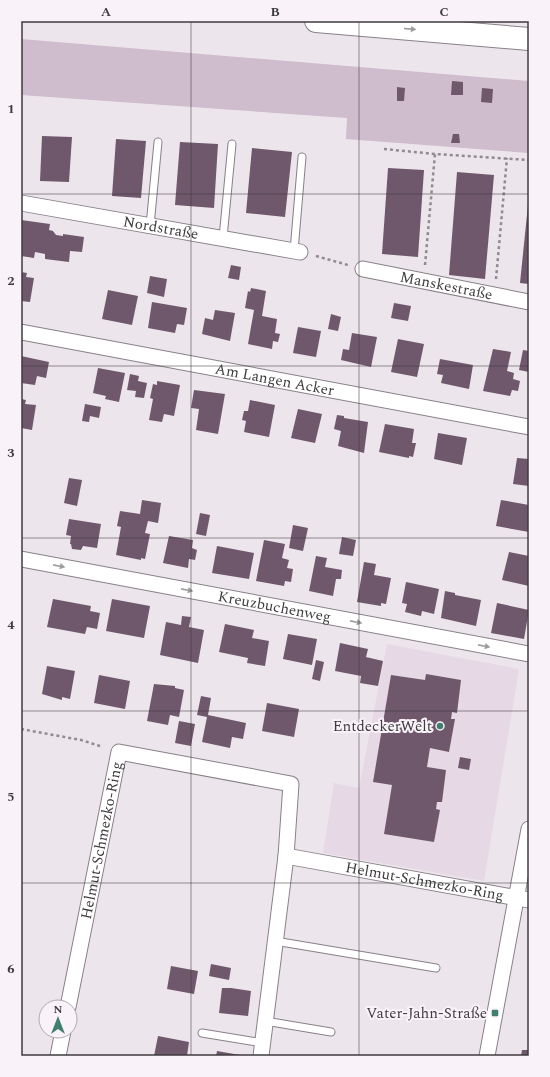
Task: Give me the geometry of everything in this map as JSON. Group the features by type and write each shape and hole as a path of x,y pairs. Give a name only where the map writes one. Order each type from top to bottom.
{"highway":[{"path":"316,21 529,39"}],"street":[{"name":"Nordstraße","path":"21,203 297,251"},
{"name":"Manskestraße","path":"363,269 529,302"},
{"name":"Am Langen Acker","path":"21,332 529,427"},
{"name":"Kreuzbuchenweg","path":"21,559 529,654"},
{"name":"Helmut-Schmezko-Ring","path":"70,999 119,752 291,784 286,856 262,1049"},
{"path":"487,1056 523,898 529,829"},
{"name":"Helmut-Schmezko-Ring","path":"286,856 523,898"},
{"path":"58,1056 61,1039"}],"lane":[{"path":"150,226 158,142"},
{"path":"223,238 232,144"},
{"path":"297,251 302,156"},
{"path":"276,941 436,968"},
{"path":"265,1021 331,1032"},
{"path":"202,1033 262,1049"}],"path":[{"path":"384,148 436,154 529,160"},
{"path":"423,281 436,154"},
{"path":"494,295 507,158"},
{"path":"297,251 363,269"},
{"path":"21,729 81,740 119,752"}],"shaded area":[{"path":"21,39 529,81 529,153 346,139 347,118 21,95"},
{"name":"EntdeckerWelt","path":"387,644 519,669 484,881 323,853 334,783 359,788"}],"building":[{"path":"452,81 463,82 463,95 451,95"},
{"path":"397,87 405,88 404,101 397,101"},
{"path":"482,88 493,89 492,103 481,102"},
{"path":"453,134 459,134 460,143 451,143"},
{"path":"42,136 72,137 69,182 40,181"},
{"path":"116,139 146,141 141,198 112,196"},
{"path":"180,142 218,144 214,208 175,205"},
{"path":"252,148 292,152 285,217 246,213"},
{"path":"388,168 424,170 418,257 382,254"},
{"path":"457,172 494,175 485,279 449,275"},
{"path":"529,205 529,284 520,283"},
{"path":"21,220 50,224 49,230 53,231 56,235 63,236 63,234 84,237 82,252 70,251 69,262 45,259 45,254 35,252 34,258 21,256"},
{"path":"231,265 241,267 239,280 228,278"},
{"path":"21,272 27,273 26,277 34,278 30,302 21,301"},
{"path":"150,276 167,279 164,297 147,293"},
{"path":"251,288 266,291 262,316 277,319 275,333 280,334 278,342 273,341 272,349 248,344 254,310 245,308 248,291 250,292"},
{"path":"108,290 138,296 132,325 102,319"},
{"path":"152,302 187,308 184,325 177,324 175,333 148,328"},
{"path":"394,303 411,306 408,321 391,318"},
{"path":"215,310 235,313 230,341 202,334 205,318 213,320"},
{"path":"331,314 341,317 338,331 328,329"},
{"path":"298,327 321,331 316,357 293,353"},
{"path":"352,333 377,337 371,367 341,360 343,349 349,350"},
{"path":"398,339 424,344 417,377 391,372"},
{"path":"493,349 511,352 507,371 514,373 513,379 520,381 518,391 512,390 510,396 483,391"},
{"path":"523,350 529,351 529,372 519,370"},
{"path":"21,356 49,362 46,378 37,376 35,385 21,383"},
{"path":"440,359 473,365 469,389 441,383 443,375 437,374"},
{"path":"98,368 125,373 119,402 105,399 106,396 93,393"},
{"path":"130,374 139,376 138,381 147,383 144,398 135,397 136,391 127,390"},
{"path":"157,381 180,385 174,416 164,414 162,422 149,420 153,399 150,398 153,384 157,385"},
{"path":"194,390 225,394 218,434 196,430 199,409 191,408"},
{"path":"21,399 26,400 25,404 36,405 32,430 21,428"},
{"path":"250,400 275,405 269,437 244,432 246,421 242,420 244,411 248,411"},
{"path":"85,404 101,407 99,418 90,416 89,422 82,421"},
{"path":"298,409 322,414 315,443 291,438"},
{"path":"337,415 344,416 344,418 368,422 364,453 338,446 341,431 334,429"},
{"path":"385,424 414,429 412,443 416,443 413,457 409,456 409,458 379,452"},
{"path":"438,433 467,438 462,465 434,459"},
{"path":"517,458 529,459 529,486 513,484"},
{"path":"69,478 82,480 77,506 64,503"},
{"path":"142,500 161,503 158,523 148,521 145,533 150,534 145,559 141,558 141,560 116,555 121,527 117,526 120,511 140,514"},
{"path":"501,500 529,505 529,532 496,526"},
{"path":"200,513 210,515 206,536 196,534"},
{"path":"69,519 101,524 97,548 83,546 81,550 72,549 70,544 71,536 66,535"},
{"path":"293,525 308,528 303,551 289,548"},
{"path":"169,536 193,540 192,548 197,550 195,560 189,559 188,568 163,563"},
{"path":"342,537 356,540 353,556 339,554"},
{"path":"264,540 285,544 282,558 289,560 287,568 293,569 291,582 285,581 284,586 256,581"},
{"path":"217,546 254,553 249,579 212,573"},
{"path":"509,552 529,556 529,586 502,580"},
{"path":"316,556 327,558 325,567 342,570 341,579 336,579 333,596 309,591"},
{"path":"364,562 376,564 374,575 391,578 386,604 381,603 381,606 357,602"},
{"path":"406,582 439,589 434,614 422,611 421,616 405,612 407,604 402,603"},
{"path":"445,591 455,593 455,595 481,600 476,626 441,618"},
{"path":"53,599 91,606 90,611 100,613 97,629 87,627 85,634 47,627"},
{"path":"112,599 150,606 144,638 106,631"},
{"path":"497,603 529,610 524,639 491,633"},
{"path":"182,616 191,617 189,627 204,630 198,663 160,655 166,622 181,625"},
{"path":"225,624 254,630 252,638 269,641 265,666 247,663 248,658 219,652"},
{"path":"288,634 317,639 312,665 283,659"},
{"path":"340,643 368,649 366,657 383,661 378,686 360,683 361,676 335,671"},
{"path":"316,660 324,662 320,681 312,679"},
{"path":"47,666 75,671 70,699 62,697 62,700 42,694"},
{"path":"426,674 461,680 457,713 452,712 451,719 455,719 449,752 430,748 427,767 446,770 442,802 437,802 436,809 440,810 434,842 384,834 392,785 373,782 391,675 425,680"},
{"path":"99,675 130,681 125,709 94,703"},
{"path":"154,684 175,686 175,688 184,690 179,717 170,715 168,725 147,721"},
{"path":"201,696 211,698 208,715 246,723 243,739 232,737 230,748 202,742 207,717 197,715"},
{"path":"267,703 299,709 294,737 262,731"},
{"path":"179,721 195,724 191,746 175,743"},
{"path":"460,757 471,759 469,770 458,768"},
{"path":"211,964 231,968 229,980 209,976"},
{"path":"171,966 198,971 194,994 167,989"},
{"path":"222,988 251,991 248,1016 219,1013"},
{"path":"158,1036 189,1042 187,1056 154,1056"},
{"path":"522,1050 529,1050 529,1056 521,1056"},
{"path":"217,1051 240,1055 240,1056 216,1056"}],"place":[{"name":"EntdeckerWelt","path":"440,726"},
{"name":"Vater-Jahn-Straße","path":"495,1013"}]}
